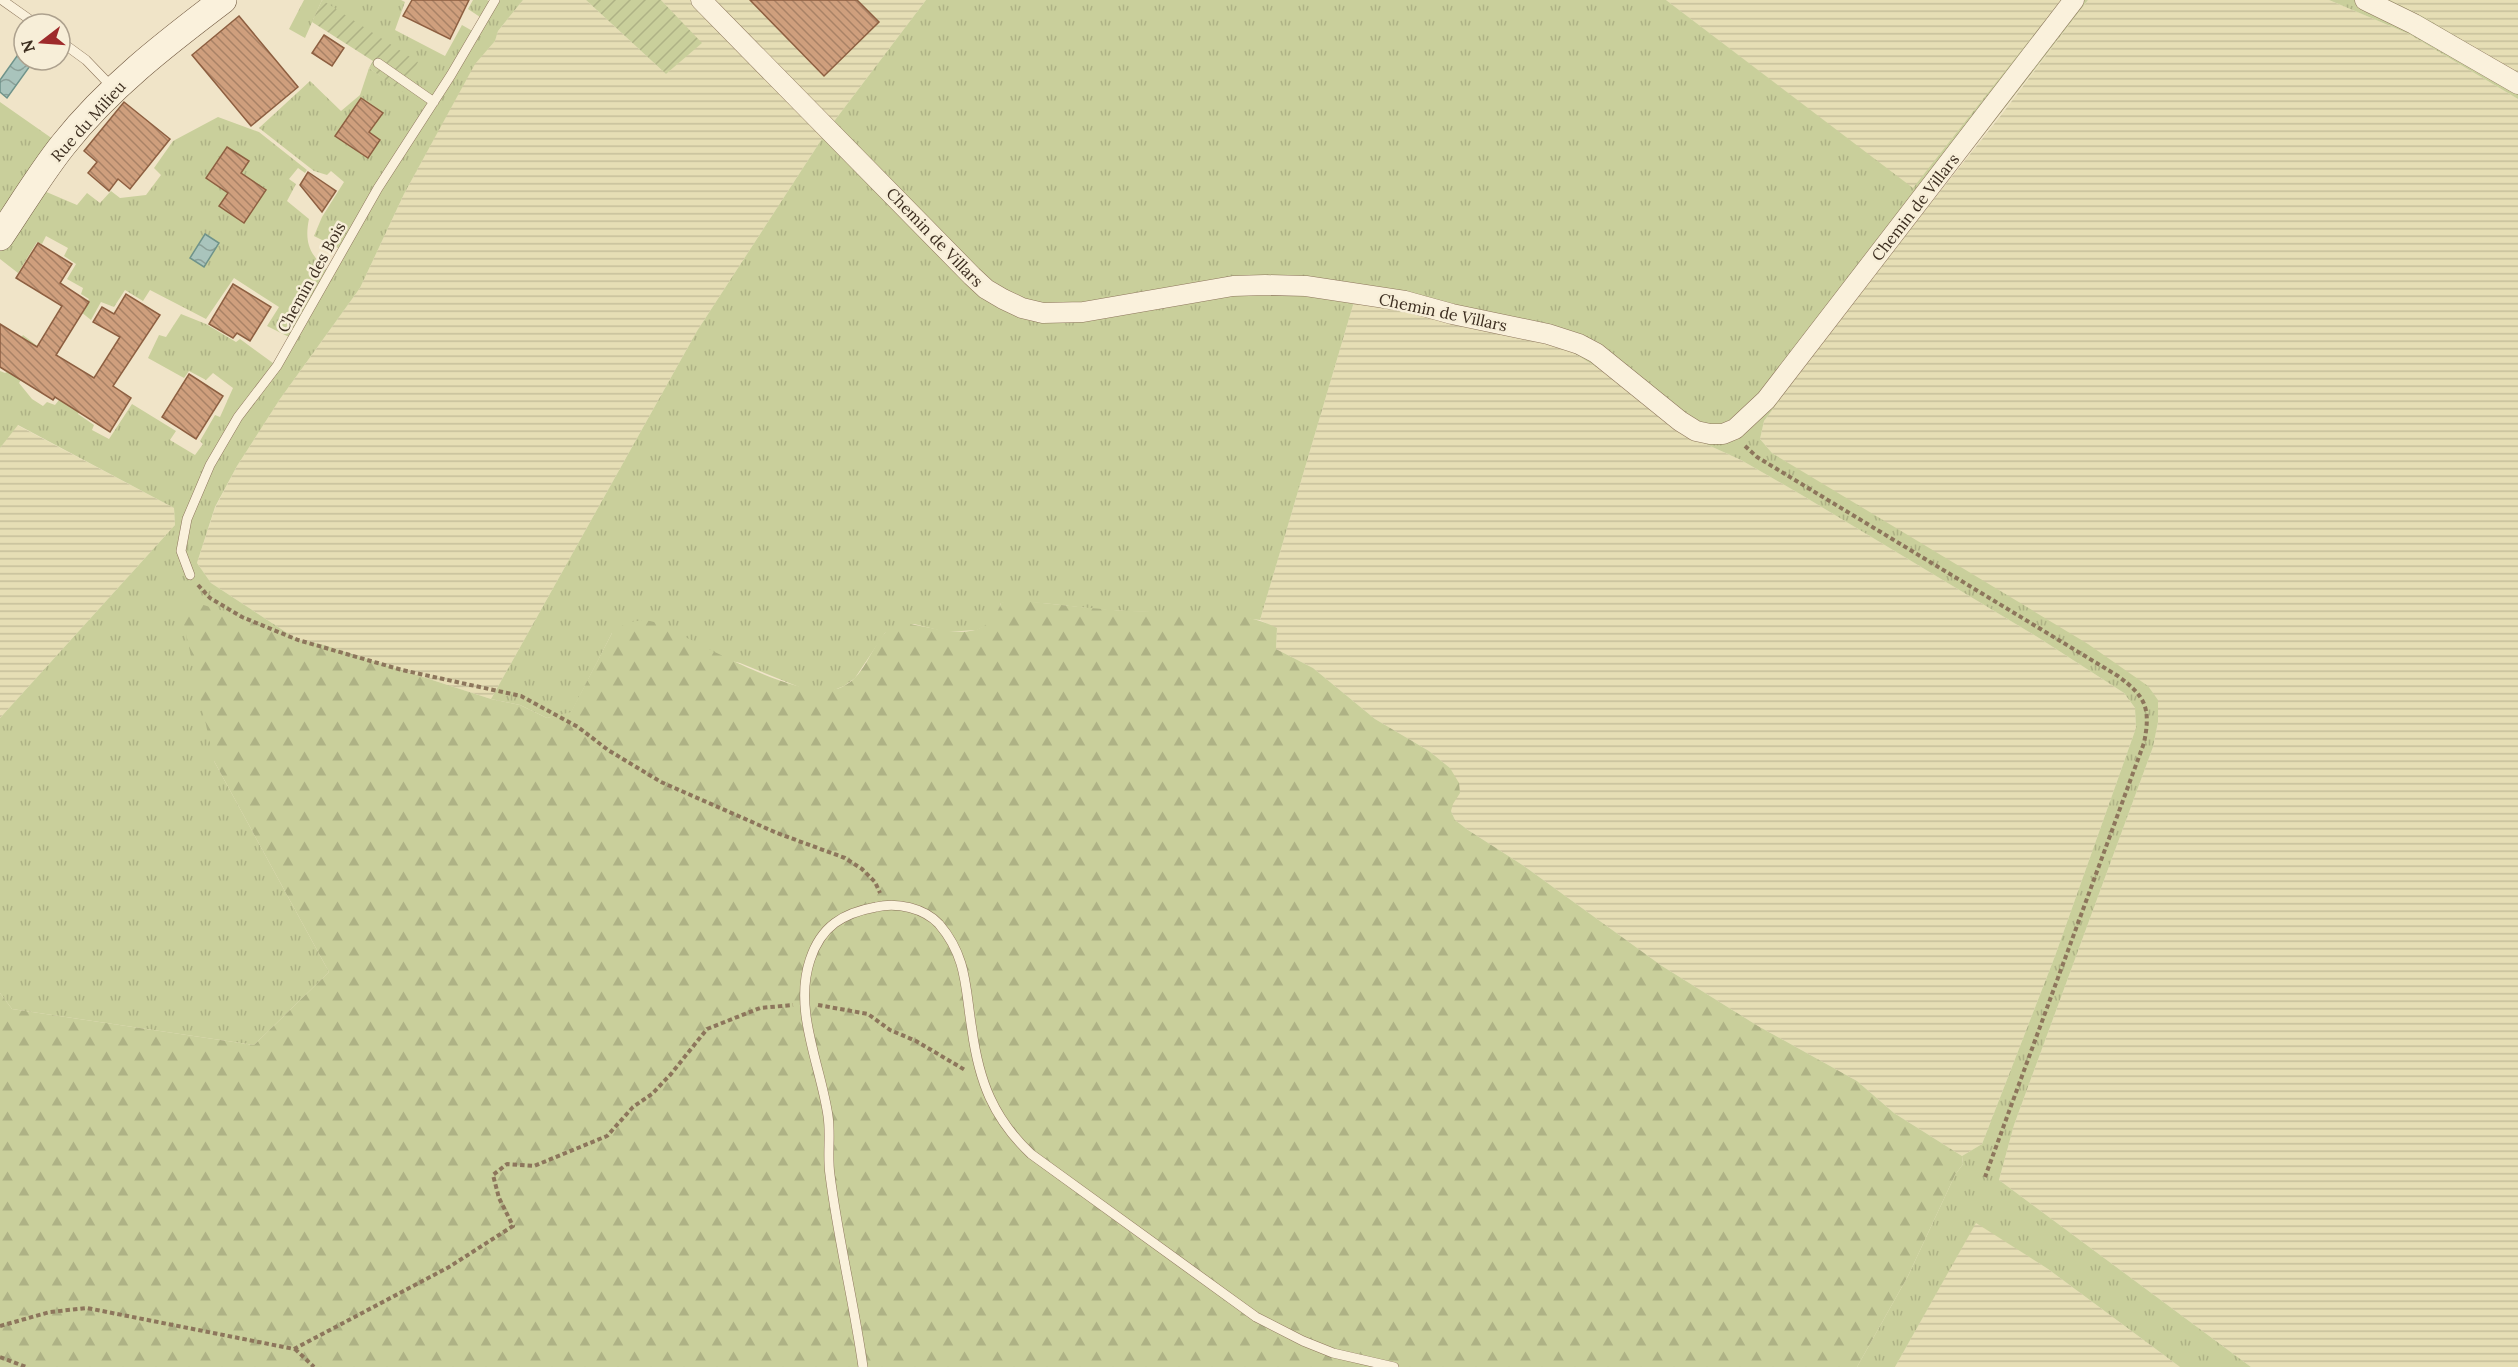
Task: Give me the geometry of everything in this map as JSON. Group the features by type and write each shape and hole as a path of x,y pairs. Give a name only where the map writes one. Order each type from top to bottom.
{"street":[{"name":"Rue du Milieu","path":"0,237 62,145 114,88 173,38 223,0"},
{"name":"Chemin de Villars","path":"701,0 986,290 1022,308 1043,313 1083,312 1233,286 1265,285 1306,286 1405,302 1548,334 1579,344 1596,353 1680,421 1696,431 1724,434 1735,429 1766,400 2074,0"},
{"path":"2365,0 2414,24 2518,84"}],"lane":[{"path":"2,0 19,12"},
{"name":"Chemin des Bois","path":"190,575 181,551 187,519 210,465 238,417 278,366 378,188 434,102 495,0"},
{"path":"72,50 86,60 114,88"},
{"path":"378,63 434,102"},
{"path":"863,1367 829,1173 828,1117 804,1004 806,979 818,941 834,923 846,914 886,904 911,908 926,914 938,923 958,951 968,984 971,1029 980,1073 999,1118 1013,1137 1031,1154 1256,1317 1303,1341 1333,1353 1394,1367"}],"path":[{"path":"1735,429 1742,443 1757,457 2118,676 2133,687 2146,706 2147,726 2144,743 1985,1177"},
{"path":"190,575 210,598 242,617 298,640 402,670 521,696 578,727 608,750 661,782 777,833 845,858 862,869 874,882 886,904"},
{"path":"294,1349 449,1267 513,1226 499,1198 493,1175 507,1164 534,1166 607,1136 633,1107 652,1094 707,1029 760,1008 804,1004 830,1006 868,1014 890,1030 916,1041 962,1069 980,1073"},
{"path":"0,1326 51,1312 87,1308 294,1349 314,1367"},
{"path":"0,1357 26,1367"}],"shaded area":[{"path":"523,0 586,0 666,74 701,43 661,0 926,0 829,128 697,331 491,699 321,644 298,640 211,583 197,563 215,508 237,466 280,399 360,288 404,194 475,63 495,41 498,31"},
{"path":"1666,0 2061,0 1913,189"},
{"path":"2088,0 2329,0 2409,34 2518,99 2518,1367 2251,1367 1999,1180 2014,1125 2153,747 2158,722 2158,700 1772,453 1760,439 1764,421 1837,321 2002,114"},
{"path":"2390,0 2518,0 2518,73 2424,17"},
{"path":"1356,295 1564,347 1619,381 1686,435 1741,460 1800,494 2039,638 2124,693 2135,708 2136,728 2055,956 1982,1144 1962,1156 1894,1113 1857,1081 1758,1026 1662,966 1524,866 1468,830 1455,820 1451,811 1450,768 1429,751 1375,719 1313,668 1276,649 1277,629 1260,620"},
{"path":"17,425 174,508 175,525 0,718 0,448"},
{"path":"1976,1222 2048,1269 2180,1367 1895,1367"}],"green space":[{"path":"304,0 322,0 305,38 289,29"},
{"path":"322,0 401,0 405,2 395,30 445,56 462,25 476,33 483,19 468,9 473,0 487,0 493,3 495,0 523,0 498,31 495,41 475,64 404,194 360,288 280,399 237,466 215,507 197,563 211,583 298,640 242,617 214,761 329,972 254,1045 12,1009 0,993 0,718 175,525 174,508 18,425 0,448 0,371 5,373 14,368 11,353 23,335 40,348 19,383 32,399 43,406 47,402 55,405 80,373 98,380 78,414 94,425 92,430 109,439 132,404 176,431 170,440 195,455 203,444 200,441 215,415 220,417 233,388 213,373 206,380 189,371 184,378 148,358 159,335 166,337 181,314 206,324 236,342 240,339 277,366 293,339 267,326 279,307 234,278 206,319 150,290 143,301 125,290 114,307 101,302 91,320 81,312 89,299 81,294 83,288 67,279 76,264 64,256 68,248 46,236 42,244 37,242 18,273 0,259 0,239 37,188 77,205 87,193 100,203 111,191 120,198 146,195 161,175 154,168 173,141 218,117 259,132 307,170 305,173 298,168 289,179 296,184 287,201 309,219 307,235 310,248 313,255 330,272 342,250 314,236 322,217 344,182 331,171 327,175 314,171 259,128 310,81 341,111 360,95 369,68 402,91"},
{"path":"322,0 418,62 402,92 369,68 373,61 312,22"},
{"path":"586,0 661,0 702,43 666,74"},
{"path":"926,0 1666,0 1913,188 2061,0 2088,0 1803,368 1764,421 1760,439 1772,453 2088,644 2148,686 2158,700 2158,722 2153,747 2014,1125 1999,1180 2251,1367 2180,1367 2048,1269 1976,1223 1895,1367 1857,1367 1908,1276 1955,1175 1963,1164 1962,1156 1982,1144 2055,956 2136,728 2135,708 2124,693 2039,638 1741,460 1686,435 1619,381 1564,347 1356,295 1260,620 1107,610 1040,603 1001,603 997,614 988,625 977,630 946,632 914,624 885,633 855,678 844,686 829,692 804,689 740,663 612,633 571,713 547,718 520,705 491,699 697,331 829,128"},
{"path":"2329,0 2390,0 2424,17 2518,73 2518,99 2409,34"},
{"path":"0,102 60,144 0,220"},
{"path":"178,597 242,617 298,640 321,644 491,699 520,705 547,718 571,712 612,633 634,621 658,623 762,674 807,688 827,690 849,683 866,664 884,634 899,623 957,632 971,631 983,627 993,618 1001,603 1011,600 1116,610 1224,613 1260,621 1277,628 1276,649 1313,668 1375,719 1429,751 1450,768 1459,783 1460,793 1451,811 1455,820 1524,866 1662,966 1758,1026 1857,1081 1894,1113 1962,1156 1963,1164 1955,1175 1908,1276 1857,1367 0,1367 0,993 12,1009 254,1045 329,972 214,761"}],"water":[{"path":"12,63 12,72 26,72 7,98 0,92 0,80"},
{"path":"205,234 219,243 204,267 190,258"}],"building":[{"path":"412,0 469,0 450,39 403,16"},
{"path":"750,0 857,0 879,22 824,76"},
{"path":"239,16 298,87 251,126 192,55"},
{"path":"324,35 344,48 332,66 312,53"},
{"path":"361,98 383,113 369,132 380,140 368,158 335,136"},
{"path":"124,102 170,139 130,189 118,179 109,191 88,173 97,162 84,151"},
{"path":"227,147 249,161 241,173 266,190 244,223 219,206 228,193 206,178"},
{"path":"308,172 336,191 322,212 300,185"},
{"path":"38,243 72,264 60,283 89,302 56,355 94,378 120,337 93,322 102,307 114,314 126,294 160,315 113,386 131,398 110,432 55,397 53,400 0,367 0,324 37,347 62,306 16,278"},
{"path":"233,284 271,307 250,341 237,333 233,338 209,324"},
{"path":"189,374 223,396 196,439 162,417"}]}
